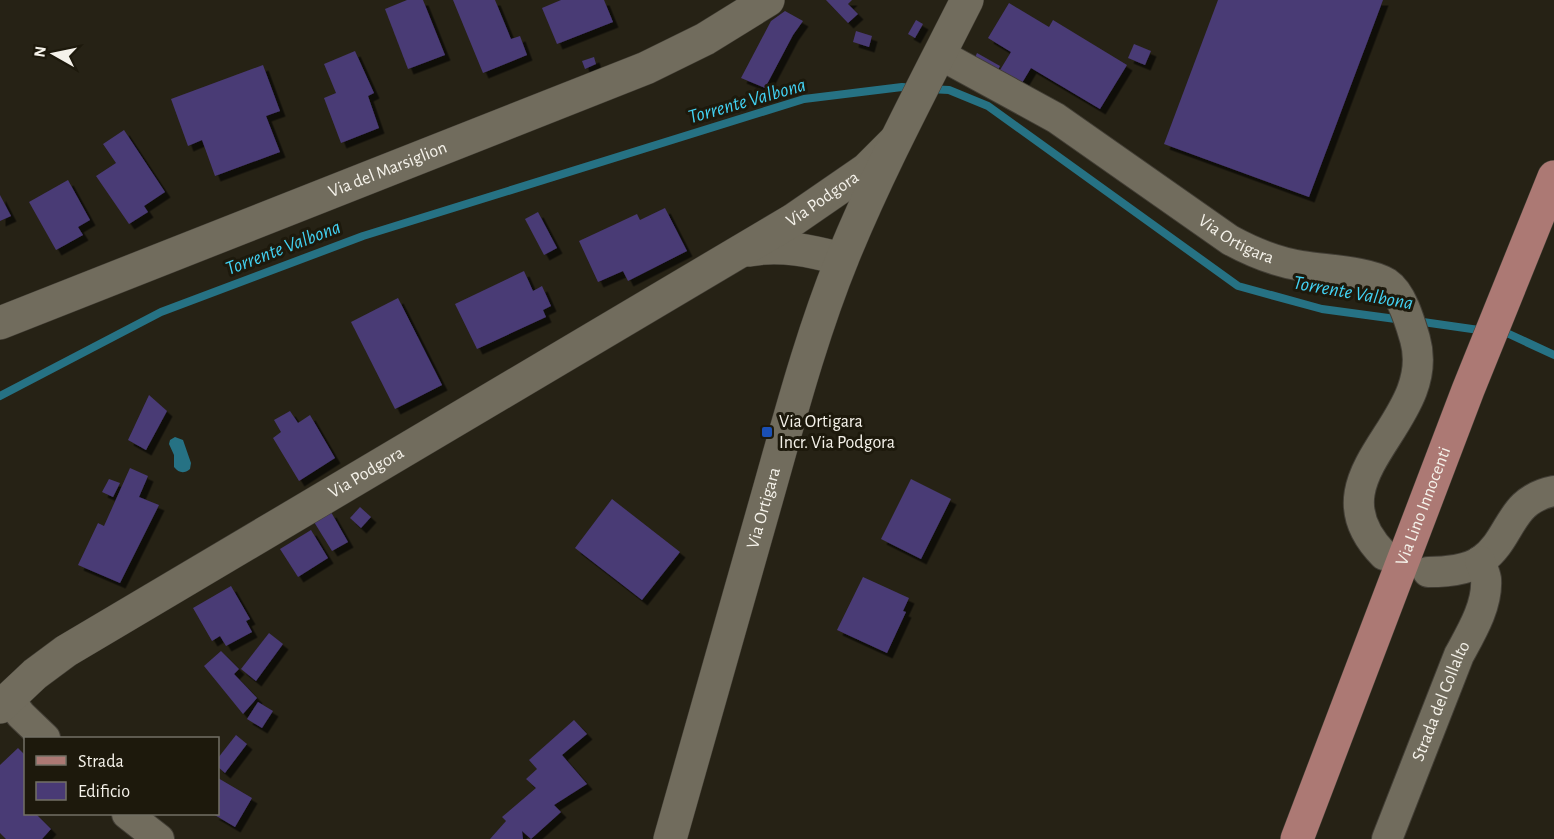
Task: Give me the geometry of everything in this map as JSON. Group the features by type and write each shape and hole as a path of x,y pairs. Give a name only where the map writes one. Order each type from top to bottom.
{"main road":[{"name":"Via del Marsiglion","path":"0,323 646,68 705,39 768,0"},
{"name":"Via Ortigara","path":"670,839 780,452 812,346 845,251 868,197 967,0"},
{"name":"Via Podgora","path":"4,702 66,651 115,621 800,216 867,169 901,130"},
{"name":"Via Lino Innocenti","path":"1298,839 1468,390 1554,177"},
{"path":"800,216 812,216 840,230 845,251"},
{"name":"Via Podgora","path":"744,251 769,246 845,251"}],"street":[{"name":"Via Ortigara","path":"935,63 1056,118 1230,240 1250,251 1299,266 1353,273 1388,283 1402,305 1415,341 1417,372 1409,400 1371,461 1360,486 1360,514 1376,546 1384,555"},
{"path":"1428,572 1455,569 1480,561 1494,549 1515,514 1525,503 1554,491"},
{"name":"Strada del Collalto","path":"1387,839 1459,655 1472,631 1484,600 1486,579 1480,561"},
{"path":"4,702 44,737"},
{"path":"129,815 159,839"}],"water":[{"path":"175,437 183,440 191,463 190,469 186,472 180,472 174,467 174,455 169,444 170,440"}],"building":[{"path":"407,0 423,0 445,55 408,69 385,9"},
{"path":"453,0 495,0 511,39 520,36 527,55 483,73"},
{"path":"561,0 604,0 613,22 557,44 542,8"},
{"path":"826,0 852,0 848,4 858,14 848,23"},
{"path":"1218,0 1383,0 1309,197 1164,144"},
{"path":"1009,3 1049,27 1053,20 1127,65 1100,109 1031,68 1022,83 1000,70 1011,52 988,38"},
{"path":"785,11 803,21 765,88 741,78 771,21"},
{"path":"916,20 923,24 915,38 908,34"},
{"path":"856,31 872,36 869,47 853,42"},
{"path":"1134,44 1151,51 1145,65 1128,58"},
{"path":"355,51 374,93 368,96 379,128 341,143 324,98 336,93 324,64"},
{"path":"977,53 1000,66 996,74 973,62"},
{"path":"594,57 596,64 585,69 582,61"},
{"path":"263,65 280,111 266,116 280,152 215,176 202,140 188,146 171,99"},
{"path":"124,130 165,192 144,206 148,212 129,224 96,176 116,163 103,144"},
{"path":"68,180 90,220 78,227 83,235 56,250 29,202"},
{"path":"0,195 11,216 0,221"},
{"path":"665,208 687,251 628,281 623,271 598,282 579,241 637,214 640,220"},
{"path":"538,212 557,248 544,255 525,219"},
{"path":"524,271 533,291 542,286 551,306 543,310 546,317 477,349 455,304"},
{"path":"398,298 442,385 395,409 351,322"},
{"path":"149,395 167,411 146,450 128,440"},
{"path":"290,411 298,423 310,415 335,458 299,481 273,438 281,432 274,420"},
{"path":"130,468 148,476 139,497 159,505 120,583 78,565 98,523 104,526"},
{"path":"109,479 120,483 113,497 102,492"},
{"path":"911,479 951,499 921,559 881,539"},
{"path":"612,499 680,552 642,600 575,548"},
{"path":"360,507 371,517 361,528 350,518"},
{"path":"331,512 348,542 332,551 314,522"},
{"path":"311,530 328,558 298,577 280,549"},
{"path":"863,577 909,598 903,611 906,612 887,653 837,630"},
{"path":"231,586 250,619 246,621 252,632 226,646 220,636 212,641 193,608"},
{"path":"269,633 283,644 256,681 241,669"},
{"path":"221,651 239,669 234,674 257,698 243,714 204,666"},
{"path":"258,702 273,711 262,728 247,719"},
{"path":"574,720 587,734 562,755 587,784 554,805 561,812 531,839 522,831 523,839 490,839 506,821 502,817 536,788 526,779 537,769 529,760"},
{"path":"236,735 247,744 225,773 219,768 219,757"},
{"path":"18,748 24,754 24,815 37,815 51,829 42,839 6,839 0,833 0,765"},
{"path":"219,779 252,798 235,827 215,815 219,815"}],"waterway":[{"name":"Torrente Valbona","path":"0,396 161,312 363,236 804,99 902,87 913,88"},
{"name":"Torrente Valbona","path":"929,89 949,90 988,106 1238,286 1322,309 1403,320"},
{"name":"Torrente Valbona","path":"1416,321 1486,331"},
{"name":"Torrente Valbona","path":"1499,333 1509,334 1554,355"}],"place":[{"name":"Via Ortigara Incr. Via Podgora","path":"767,432"}]}
